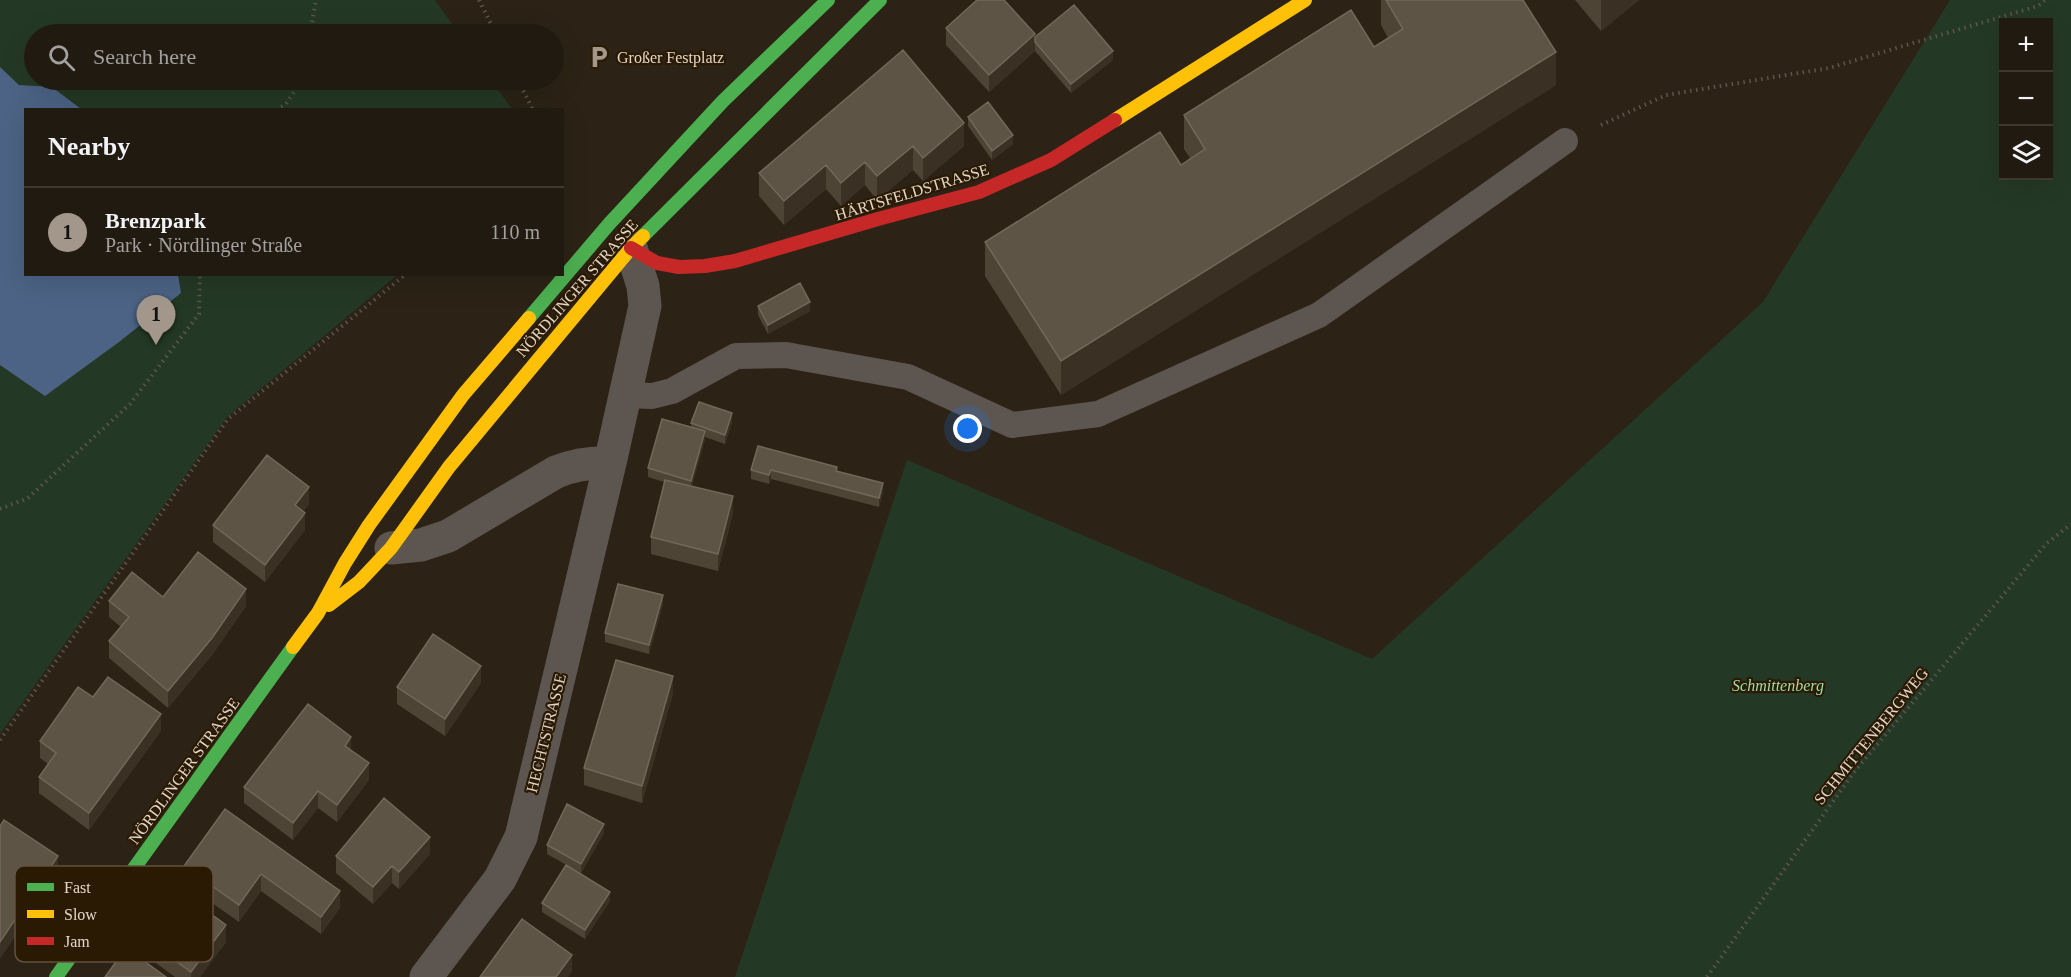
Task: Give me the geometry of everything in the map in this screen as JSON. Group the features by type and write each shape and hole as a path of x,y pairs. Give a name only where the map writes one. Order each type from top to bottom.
{"main road":[{"name":"NÖRDLINGER STRASSE","path":"136,866 318,613 369,525 463,395 609,224 723,101 828,0"},
{"name":"NÖRDLINGER STRASSE","path":"318,613 360,582 391,548 449,466 631,248 880,0"},
{"name":"HÄRTSFELDSTRASSE","path":"631,248 657,263 679,267 705,266 735,261 978,192 1051,160 1305,0"},
{"name":"NÖRDLINGER STRASSE","path":"56,977 67,962"}],"street":[{"name":"HECHTSTRASSE","path":"426,977 500,879 521,837 645,306 643,286 631,248"},
{"path":"391,548 421,545 448,536 565,468 595,462 610,463"}],"lane":[{"path":"626,395 652,396 672,391 736,356 786,355 908,377 1012,425 1098,414 1319,315 1565,141"}],"path":[{"path":"312,24 316,0"},
{"path":"479,0 491,24"},
{"path":"1565,141 1666,94 1829,68 2038,6 2045,0"},
{"path":"279,108 286,104 295,90"},
{"path":"523,90 532,108"},
{"path":"0,509 28,498 130,404 199,314 200,276"},
{"path":"0,740 228,419 404,276"},
{"name":"SCHMITTENBERGWEG","path":"1707,977 1854,772 2046,544 2071,524"}],"green space":[{"path":"0,0 435,0 452,24 24,24 24,90 498,90 511,108 24,108 24,276 396,276 227,417 0,734"},
{"name":"Schmittenberg","path":"1950,0 2071,0 2071,977 735,977 907,460 1372,659 1763,302"}],"water":[{"path":"0,67 19,85 24,85 24,90 56,90 80,108 24,108 24,276 178,276 181,293 45,396 0,365"}],"building":[{"path":"977,0 1004,0 1035,34 989,75 946,28"},
{"path":"1386,0 1523,0 1556,52 1061,361 985,242 1160,132 1181,165 1205,149 1184,115 1351,10 1374,47 1403,29"},
{"path":"1074,5 1113,51 1071,84 1035,42 1035,37"},
{"path":"903,50 964,123 923,158 913,146 877,176 865,162 841,183 826,165 784,201 759,173"},
{"path":"988,102 1013,135 992,151 968,117"},
{"path":"800,283 810,302 768,325 758,306"},
{"path":"699,402 732,413 725,435 691,423"},
{"path":"662,419 705,431 691,481 648,468"},
{"path":"758,446 837,467 836,471 883,483 879,498 771,470 769,475 751,470"},
{"path":"267,455 309,487 295,505 305,513 265,565 213,525"},
{"path":"665,480 733,496 718,554 651,537"},
{"path":"198,552 246,589 212,638 168,691 109,641 129,617 109,601 132,572 163,597"},
{"path":"618,584 663,595 649,645 605,633"},
{"path":"433,634 481,666 445,719 397,687"},
{"path":"616,660 673,676 642,786 584,768"},
{"path":"108,677 161,714 89,813 39,777 56,753 40,741 78,687 93,697"},
{"path":"308,704 351,737 345,746 369,763 337,805 318,791 293,823 244,787"},
{"path":"384,798 430,837 399,872 392,866 373,887 336,856"},
{"path":"567,804 604,824 581,864 547,845"},
{"path":"225,809 340,891 321,917 261,874 239,905 213,887 213,866 184,866"},
{"path":"4,820 58,856 51,866 15,866 15,920 0,942 0,826"},
{"path":"566,865 610,892 585,930 542,903"},
{"path":"213,916 226,925 213,942"},
{"path":"522,919 572,955 556,977 480,977"},
{"path":"116,962 145,962 166,977 105,977"},
{"path":"177,962 198,962 191,972"}],"traffic: fast":[{"path":"529,318 609,224 723,101 828,0"},
{"path":"643,236 880,0"},
{"path":"136,866 293,647"},
{"path":"56,977 67,962"}],"traffic: slow":[{"path":"1115,120 1305,0"},
{"path":"329,605 359,582 391,548 449,467 643,236"},
{"path":"293,647 318,613 369,525 463,395 529,318"}],"traffic: jam":[{"path":"631,248 657,263 679,267 735,261 979,192 1051,160 1115,120"}],"place":[{"name":"Großer Festplatz","path":"599,57"},
{"name":"Brenzpark","path":"156,345"}]}
